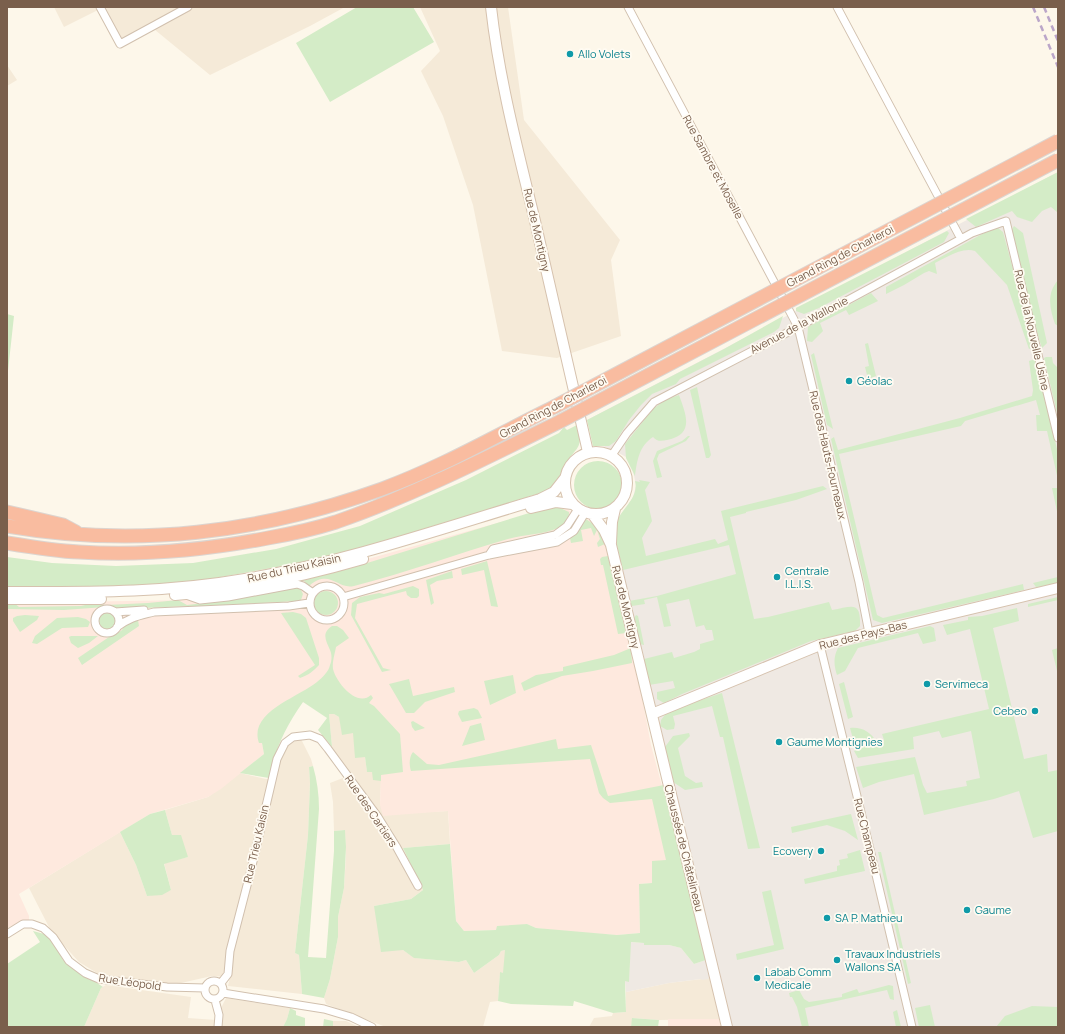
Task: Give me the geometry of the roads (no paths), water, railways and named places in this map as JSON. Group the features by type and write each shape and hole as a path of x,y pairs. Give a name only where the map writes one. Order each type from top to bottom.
{"highway":[{"name":"Grand Ring de Charleroi","path":"7,526 81,535 127,537 214,531 249,526 296,515 330,506 383,488 428,470 479,446 1058,142"},
{"name":"Grand Ring de Charleroi","path":"7,543 79,552 170,551 216,547 290,534 334,522 386,503 478,462 561,421 1058,160"},
{"path":"7,512 63,525 81,535"},
{"path":"7,516 38,523 63,525"},
{"path":"7,550 32,547"}],"main road":[{"name":"Rue de Montigny","path":"491,7 494,34 515,138 588,452"},
{"path":"582,510 605,514 615,509 625,497 628,481 624,466 612,455 600,451 588,452 577,458 569,467 565,478 566,492 582,510 604,530 611,545"},
{"name":"Rue du Trieu Kaisin","path":"7,592 148,591 224,583 278,573 333,560 540,499 554,492 565,478"},
{"name":"Rue du Trieu Kaisin","path":"7,599 105,599 184,595 243,587 322,571 541,505 556,502 582,510"},
{"path":"611,545 612,522 615,509"},
{"name":"Rue de Montigny","path":"611,545 641,668"},
{"name":"Rue des Pays-Bas","path":"652,714 820,644 1058,588"},
{"name":"Chaussée de Châtelineau","path":"641,668 726,1027"}],"street":[{"path":"100,7 120,44 188,7"},
{"name":"Rue Sambre et Moselle","path":"628,7 798,327"},
{"path":"837,7 961,239"},
{"name":"Avenue de la Wallonie","path":"612,455 626,433 654,402 798,327 972,233 1006,221"},
{"name":"Rue de la Nouvelle Usine","path":"1006,221 1058,438"},
{"name":"Rue des Hauts-Fourneaux","path":"798,327 859,582 869,633"},
{"path":"343,597 489,555 493,549 555,535 567,526 582,510"},
{"path":"184,595 200,600 228,597 297,584 313,593"},
{"path":"323,586 330,586 337,589 343,597 343,607 341,613 331,620 320,619 314,616 310,609 309,603 313,593 318,588 323,586"},
{"path":"154,612 144,610 115,612 108,609 101,611 96,617 96,623 99,629 104,632 111,632 125,621 137,615 154,612 289,606 309,603"},
{"path":"115,612 119,621 117,627"},
{"name":"Rue Champeau","path":"820,644 912,1027"},
{"name":"Rue Trieu Kaisin","path":"221,983 228,974 228,959 234,930 252,870 274,772 282,747 288,739 298,735 316,736 320,739"},
{"name":"Rue des Cartiers","path":"320,739 378,817 418,886"},
{"name":"Rue Léopold","path":"7,934 23,924 32,924 43,928 53,937 69,961 85,973 99,978 167,987 205,988 208,983 213,981 221,983"},
{"path":"205,988 206,996 210,999 216,1000 220,998 223,993 221,983"},
{"path":"223,993 324,1009 351,1017 372,1027"},
{"path":"216,1000 219,1015 218,1027"}],"railway":[{"path":"1033,7 1058,67"},
{"path":"1044,7 1058,41"}],"place":[{"name":"Allo Volets","path":"570,54"},
{"name":"Géolac","path":"849,381"},
{"name":"Centrale I.L.I.S.","path":"777,577"},
{"name":"Servimeca","path":"927,684"},
{"name":"Cebeo","path":"1035,711"},
{"name":"Gaume Montignies","path":"779,742"},
{"name":"Ecovery","path":"821,851"},
{"name":"Gaume","path":"967,910"},
{"name":"SA P. Mathieu","path":"827,918"},
{"name":"Travaux Industriels Wallons SA","path":"837,960"},
{"name":"Labab Comm Medicale","path":"757,978"}]}
